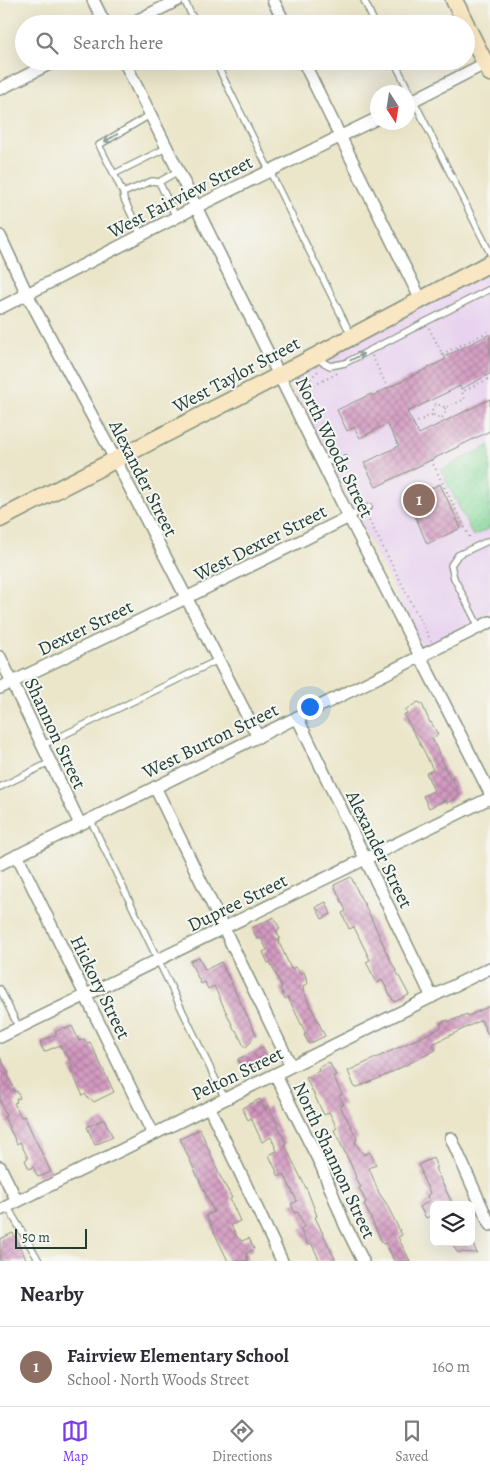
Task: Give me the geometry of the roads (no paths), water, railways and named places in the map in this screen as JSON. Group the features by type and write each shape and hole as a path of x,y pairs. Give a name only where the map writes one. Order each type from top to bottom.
{"main road":[{"path":"454,0 462,15"},
{"path":"475,41 488,66"},
{"name":"West Taylor Street","path":"0,519 285,372 319,360 352,336 490,264"}],"street":[{"path":"93,0 100,15"},
{"path":"148,15 178,0"},
{"path":"273,0 280,15"},
{"path":"415,99 488,66"},
{"path":"0,89 37,70"},
{"name":"North Woods Street","path":"128,70 196,207 285,372 323,462 349,517 490,793"},
{"path":"307,70 421,300"},
{"name":"West Fairview Street","path":"0,308 176,217 370,122"},
{"name":"Alexander Street","path":"0,236 28,294 116,460 258,737"},
{"name":"West Dexter Street","path":"186,598 349,517"},
{"name":"Dexter Street","path":"0,688 186,598"},
{"name":"West Burton Street","path":"0,864 435,649 486,626"},
{"name":"Shannon Street","path":"0,657 51,762 85,822"},
{"name":"Alexander Street","path":"297,717 432,997"},
{"name":"North Shannon Street","path":"155,787 291,1066"},
{"name":"Dupree Street","path":"0,1037 490,798"},
{"name":"Hickory Street","path":"17,855 153,1134"},
{"name":"Pelton Street","path":"8,1206 490,968"},
{"name":"North Shannon Street","path":"275,1074 321,1165 345,1225 363,1261"},
{"path":"209,1107 282,1261"},
{"path":"450,1138 486,1204 490,1224"},
{"path":"0,1167 8,1206"}],"lane":[{"path":"184,0 192,15"},
{"path":"364,0 372,15"},
{"path":"219,70 352,336"},
{"path":"398,70 404,85"},
{"path":"415,110 490,253"},
{"path":"141,235 124,199 124,193 99,145 150,115"},
{"path":"114,174 166,148"},
{"path":"124,193 152,181 159,182 178,172"},
{"path":"159,182 176,217"},
{"path":"319,360 330,366 345,363 490,289"},
{"path":"323,462 346,459"},
{"path":"349,517 369,507"},
{"path":"486,626 454,578 451,565 458,555 490,540"},
{"path":"43,745 218,660"},
{"path":"0,787 51,762"},
{"path":"85,822 158,960 225,1099"},
{"path":"0,989 19,1028"},
{"path":"8,1206 39,1261"}],"place":[{"name":"Fairview Elementary School","path":"419,500"}]}
